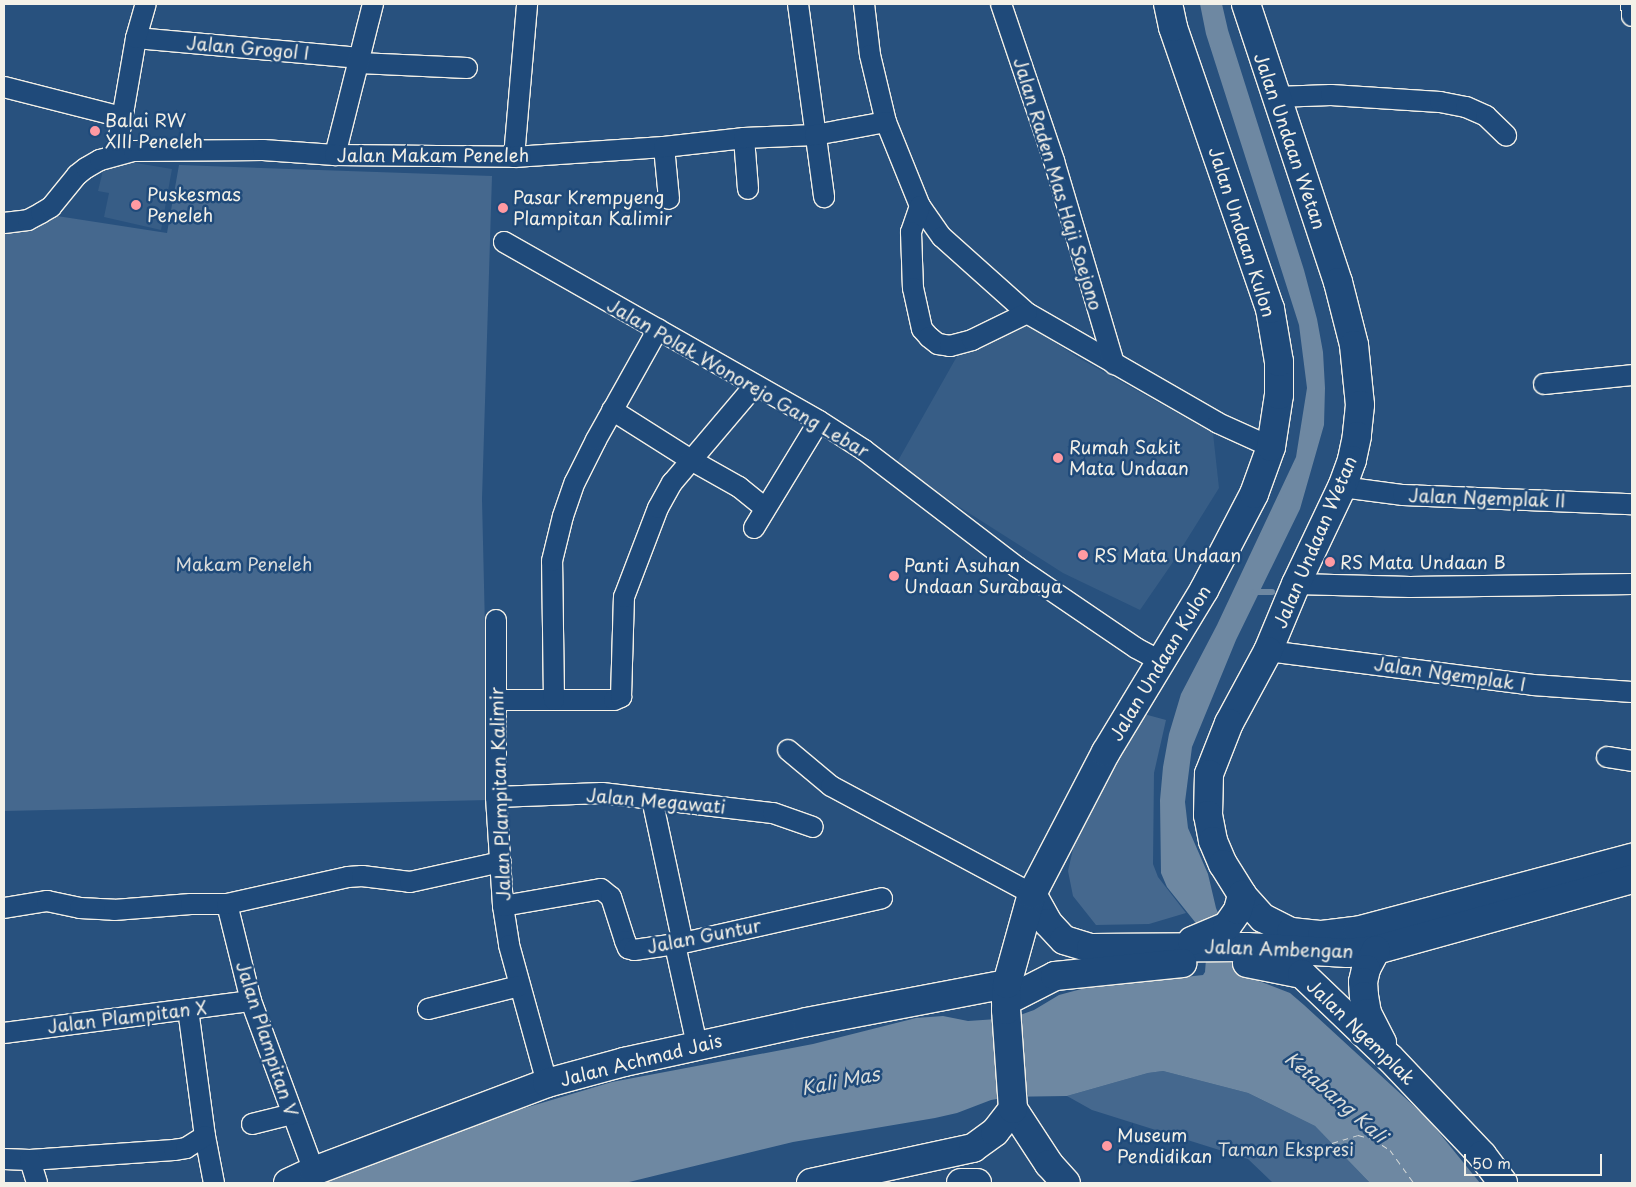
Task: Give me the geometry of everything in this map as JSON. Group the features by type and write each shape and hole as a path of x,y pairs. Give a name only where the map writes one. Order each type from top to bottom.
{"main road":[{"name":"Jalan Undaan Kulon","path":"1012,1107 1006,998 1032,894 1106,752 1204,590 1254,494 1271,447 1279,395 1279,362 1270,309 1173,27 1168,4"},
{"name":"Jalan Undaan Wetan","path":"1240,902 1213,842 1207,796 1209,774 1229,723 1268,651 1296,584 1342,487 1352,460 1357,436 1359,382 1354,345 1338,282 1246,4"},
{"name":"Jalan Ambengan","path":"1240,902 1262,918 1291,932 1322,935 1357,931 1632,858"},
{"name":"Jalan Ambengan","path":"1032,894 1048,923 1056,933 1064,940 1078,946 1109,949 1188,949 1249,955 1347,953 1376,950 1632,880"},
{"path":"1006,998 1055,976 1188,949 1227,926 1240,902"},
{"path":"1376,950 1366,969 1363,982 1364,996 1367,1013 1390,1058"},
{"name":"Jalan Ngemplak","path":"1249,955 1302,974 1390,1058 1482,1155 1503,1183"},
{"name":"Jalan Achmad Jais","path":"288,1183 314,1171 546,1083 624,1062 697,1045 1006,998"},
{"path":"811,1183 973,1148 995,1132 1012,1107 1049,1164 1066,1183"},
{"path":"962,1183 977,1183"}],"street":[{"path":"116,154 140,4"},
{"path":"335,155 373,4"},
{"path":"514,157 527,4"},
{"path":"798,4 824,197"},
{"path":"864,4 870,54 886,122 920,206 942,237 1027,313 1218,423 1271,447"},
{"name":"Jalan Raden Mas Haji Soejono","path":"1001,4 1054,160 1114,364"},
{"path":"1631,4 1632,16"},
{"name":"Jalan Grogol I","path":"136,38 360,60 467,68"},
{"path":"4,87 122,117"},
{"path":"1276,97 1331,95 1440,102 1466,107 1486,116 1506,135"},
{"name":"Jalan Makam Peneleh","path":"4,223 28,220 51,207 77,175 86,168 116,154 161,150 263,150 335,155 514,157 664,147 744,138 815,135 886,122"},
{"path":"744,138 748,189"},
{"path":"664,147 669,199"},
{"path":"920,206 911,232 913,288 922,329 929,337 938,344 950,346 972,340 1027,313"},
{"name":"Jalan Polak Wonorejo Gang Lebar","path":"504,242 819,421 864,450 1017,567 1136,648 1162,662"},
{"path":"554,700 552,561 563,516 575,482 612,410 658,330"},
{"path":"1544,384 1632,375"},
{"path":"496,700 614,700 621,697 626,586 658,508 672,482 755,385"},
{"path":"612,410 690,460 739,487 765,508"},
{"path":"754,528 819,421"},
{"name":"Jalan Ngemplak II","path":"1342,487 1403,495 1632,504"},
{"path":"1296,584 1410,587 1632,584"},
{"name":"Jalan Plampitan Kalimir","path":"496,620 496,797 504,906 509,946 546,1083"},
{"name":"Jalan Ngemplak I","path":"1268,651 1533,685 1632,692"},
{"path":"788,750 831,786 1032,894"},
{"path":"1607,757 1632,760"},
{"name":"Jalan Megawati","path":"496,797 602,794 773,812 813,827"},
{"path":"652,799 697,1045"},
{"path":"4,908 47,901 80,908 114,910 191,904 227,904 348,877 362,876 410,882 501,862"},
{"name":"Jalan Guntur","path":"504,906 601,889 611,897 628,948 634,950 679,944 882,898"},
{"name":"Jalan Plampitan V","path":"227,904 251,1000 314,1171"},
{"path":"428,1009 519,986"},
{"name":"Jalan Plampitan X","path":"4,1033 251,1000"},
{"path":"188,1009 205,1136 214,1183"},
{"path":"252,1124 292,1114"},
{"path":"4,1159 30,1160 180,1149 198,1142 205,1136"},
{"path":"30,1160 37,1183"}],"shaded area":[{"name":"Puskesmas Peneleh","path":"106,158 172,169 161,230 104,217 109,193 98,191"},
{"name":"Rumah Sakit Mata Undaan","path":"1012,314 1077,357 1213,433 1219,488 1171,565 1140,610 1063,573 895,466 960,351"}],"green space":[{"name":"Makam Peneleh","path":"179,165 492,176 482,499 489,800 4,811 4,231 57,216 167,233"},
{"path":"1144,714 1166,720 1154,773 1153,864 1158,877 1186,913 1149,924 1096,925 1073,896 1068,871 1076,836"},
{"name":"Taman Ekspresi","path":"1163,1071 1248,1093 1315,1126 1370,1183 1273,1183 1248,1159 1092,1110 1067,1096 1148,1073"}],"water":[{"path":"1200,4 1222,4 1228,30 1304,270 1317,319 1323,352 1325,388 1324,425 1300,509 1236,640 1192,747 1185,802 1188,828 1208,874 1216,908 1243,975 1290,993 1304,1005 1428,1119 1480,1183 1370,1183 1315,1126 1248,1093 1163,1071 1148,1073 1067,1096 1008,1097 991,1100 957,1113 935,1118 793,1142 625,1183 312,1183 417,1140 612,1082 813,1044 916,1018 943,1016 968,1021 1012,1018 1034,1010 1059,995 1085,988 1203,975 1206,959 1203,940 1195,922 1167,887 1161,873 1160,800 1163,767 1169,734 1181,694 1217,625 1296,457 1307,388 1299,325 1206,34"}],"waterway":[{"path":"1254,592 1272,592"}],"ferry route":[{"path":"1332,1143 1358,1135 1373,1139 1390,1150 1414,1183"}],"place":[{"name":"Balai RW XIII Peneleh","path":"95,131"},
{"name":"Puskesmas Peneleh","path":"136,205"},
{"name":"Pasar Krempyeng Plampitan Kalimir","path":"503,208"},
{"name":"Rumah Sakit Mata Undaan","path":"1058,458"},
{"name":"RS Mata Undaan","path":"1083,555"},
{"name":"RS Mata Undaan B","path":"1330,562"},
{"name":"Panti Asuhan Undaan Surabaya","path":"894,576"},
{"name":"Museum Pendidikan","path":"1107,1146"}],"water label":[{"name":"Kali Mas","path":"840,1081"},
{"name":"Ketabang Kali","path":"1336,1097"}]}
